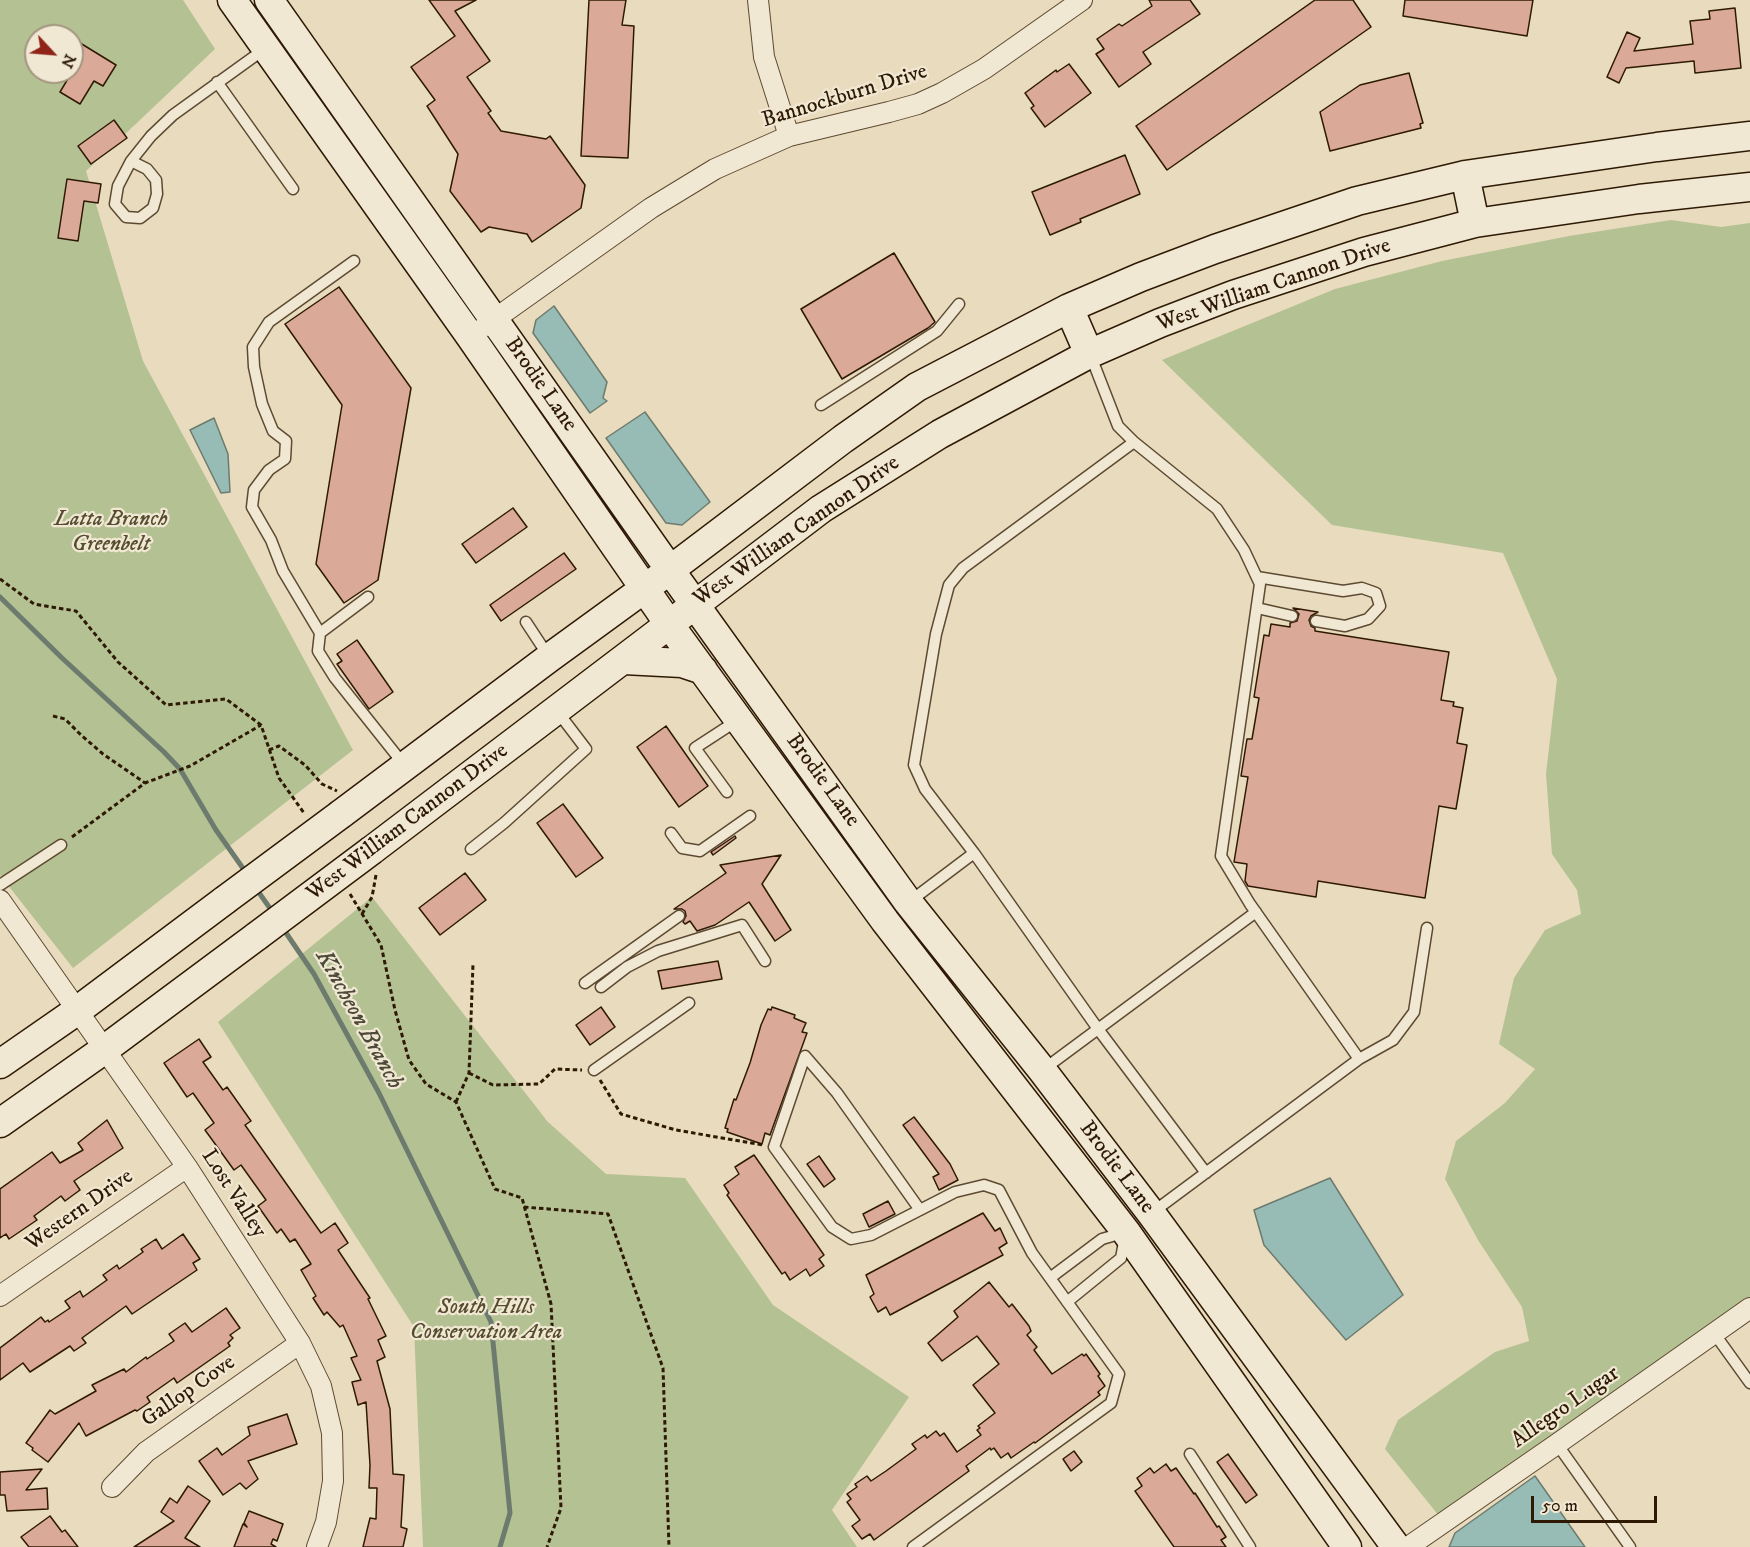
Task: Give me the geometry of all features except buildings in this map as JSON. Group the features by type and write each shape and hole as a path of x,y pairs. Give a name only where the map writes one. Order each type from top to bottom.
{"main road":[{"name":"Brodie Lane","path":"232,0 470,336 669,624 885,921 1126,1233 1347,1547"},
{"name":"Brodie Lane","path":"269,0 670,570 908,902 1042,1070 1151,1213 1396,1547"},
{"name":"West William Cannon Drive","path":"0,1064 78,1010 225,900 339,803 405,766 843,439 917,387 1069,308 1141,277 1215,249 1358,201 1465,175 1750,136"},
{"path":"1465,175 1475,224"},
{"name":"West William Cannon Drive","path":"0,1123 105,1050 257,936 375,859 435,802 821,509 940,434 1089,354 1233,295 1364,252 1475,224 1639,199 1750,187"},
{"path":"1069,308 1089,354"},
{"path":"624,660 682,663 703,670"},
{"path":"405,766 435,802"},
{"path":"1126,1233 1151,1213"}],"street":[{"path":"758,0 764,57 789,136"},
{"name":"Bannockburn Drive","path":"470,336 684,187 742,156 789,136 918,104 942,93 984,69 1082,0"},
{"name":"Lost Valley","path":"0,900 187,1167 300,1343 321,1386 332,1433 333,1481 326,1522 317,1547"},
{"name":"Western Drive","path":"0,1296 187,1167"},
{"name":"Allegro Lugar","path":"1408,1547 1750,1308"},
{"name":"Gallop Cove","path":"112,1487 146,1452 300,1343"}],"lane":[{"path":"131,161 147,169 156,180 157,194 153,208 140,218 126,217 116,204 118,186 131,161 172,115 266,48"},
{"path":"217,82 293,189"},
{"path":"354,261 269,322 253,347 262,404 273,431 286,441 285,459 269,470 254,490 252,507 271,540 283,571 321,633 318,651 335,678 405,766"},
{"path":"821,405 937,331 959,304"},
{"path":"1089,354 1119,426 1134,442 1217,509 1244,550 1260,584 1221,856 1256,912 1359,1059"},
{"path":"1134,442 963,568 949,585 936,634 914,765 925,789 974,853 1098,1029 1206,1173"},
{"path":"1257,577 1343,591 1362,588 1376,593 1380,606 1368,619 1345,626 1316,621"},
{"path":"321,633 368,597"},
{"path":"1257,608 1292,616"},
{"path":"525,622 549,658"},
{"path":"471,849 512,816 586,749 556,711"},
{"path":"727,792 695,748 739,720"},
{"path":"671,833 682,848 700,850 750,816"},
{"path":"0,885 61,846"},
{"path":"908,902 974,853"},
{"path":"1042,1070 1256,912"},
{"path":"585,983 679,916"},
{"path":"601,987 627,967 658,951 742,925 765,961"},
{"path":"1151,1213 1359,1059 1393,1040 1414,1012 1427,928"},
{"path":"594,1070 689,1002"},
{"path":"913,1547 1111,1403 1119,1374 1032,1253 999,1190 984,1185 955,1192 920,1210 871,1235 851,1239 832,1227 774,1147 805,1056 837,1093 920,1210"},
{"path":"1050,1278 1102,1239 1126,1233 1121,1258 1067,1302"},
{"path":"1714,1333 1750,1383"},
{"path":"1557,1444 1630,1547"},
{"path":"1190,1454 1250,1547"}],"path":[{"path":"0,579 34,604 76,611 118,662 166,705 226,699 261,726 279,778 305,814"},
{"path":"53,716 65,719 103,754 145,783"},
{"path":"61,846 145,783 190,766 261,726"},
{"path":"269,750 279,746 305,765 339,803"},
{"path":"362,914 372,897 375,859"},
{"path":"345,884 381,945 409,1060 426,1084 456,1102 495,1189 522,1198 551,1304 561,1508 547,1547"},
{"path":"456,1102 469,1073 472,964"},
{"path":"469,1073 493,1084 539,1084 555,1069 594,1070 621,1114 676,1130 774,1147"},
{"path":"524,1207 608,1214 663,1368 669,1547"}],"green space":[{"name":"Latta Branch Greenbelt","path":"0,0 183,0 215,49 86,171 143,361 353,750 73,968 0,875"},
{"path":"1671,220 1721,227 1750,223 1750,1304 1444,1522 1385,1449 1398,1420 1495,1352 1529,1341 1522,1307 1478,1240 1445,1179 1456,1141 1505,1103 1535,1069 1499,1044 1514,978 1545,930 1581,914 1577,890 1552,854 1546,774 1557,679 1503,553 1332,525 1162,360 1335,289 1442,261 1569,236"},
{"name":"South Hills Conservation Area","path":"372,897 548,1122 606,1174 685,1178 773,1305 909,1397 832,1510 857,1547 423,1547 414,1327 218,1022"}],"water":[{"path":"554,306 607,382 603,398 607,401 590,413 533,333 536,320"},
{"path":"645,412 710,502 682,525 666,523 606,438"},
{"path":"214,418 228,454 230,492 221,493 190,430"},
{"path":"1330,1178 1403,1295 1346,1340 1264,1245 1254,1210"},
{"path":"1535,1476 1585,1547 1449,1547 1455,1533"}],"waterway":[{"name":"Kincheon Branch","path":"0,597 180,769 216,830 247,874"},
{"name":"Kincheon Branch","path":"255,887 274,914"},
{"name":"Kincheon Branch","path":"282,927 314,974 379,1093 491,1322 510,1513 500,1547"}]}
